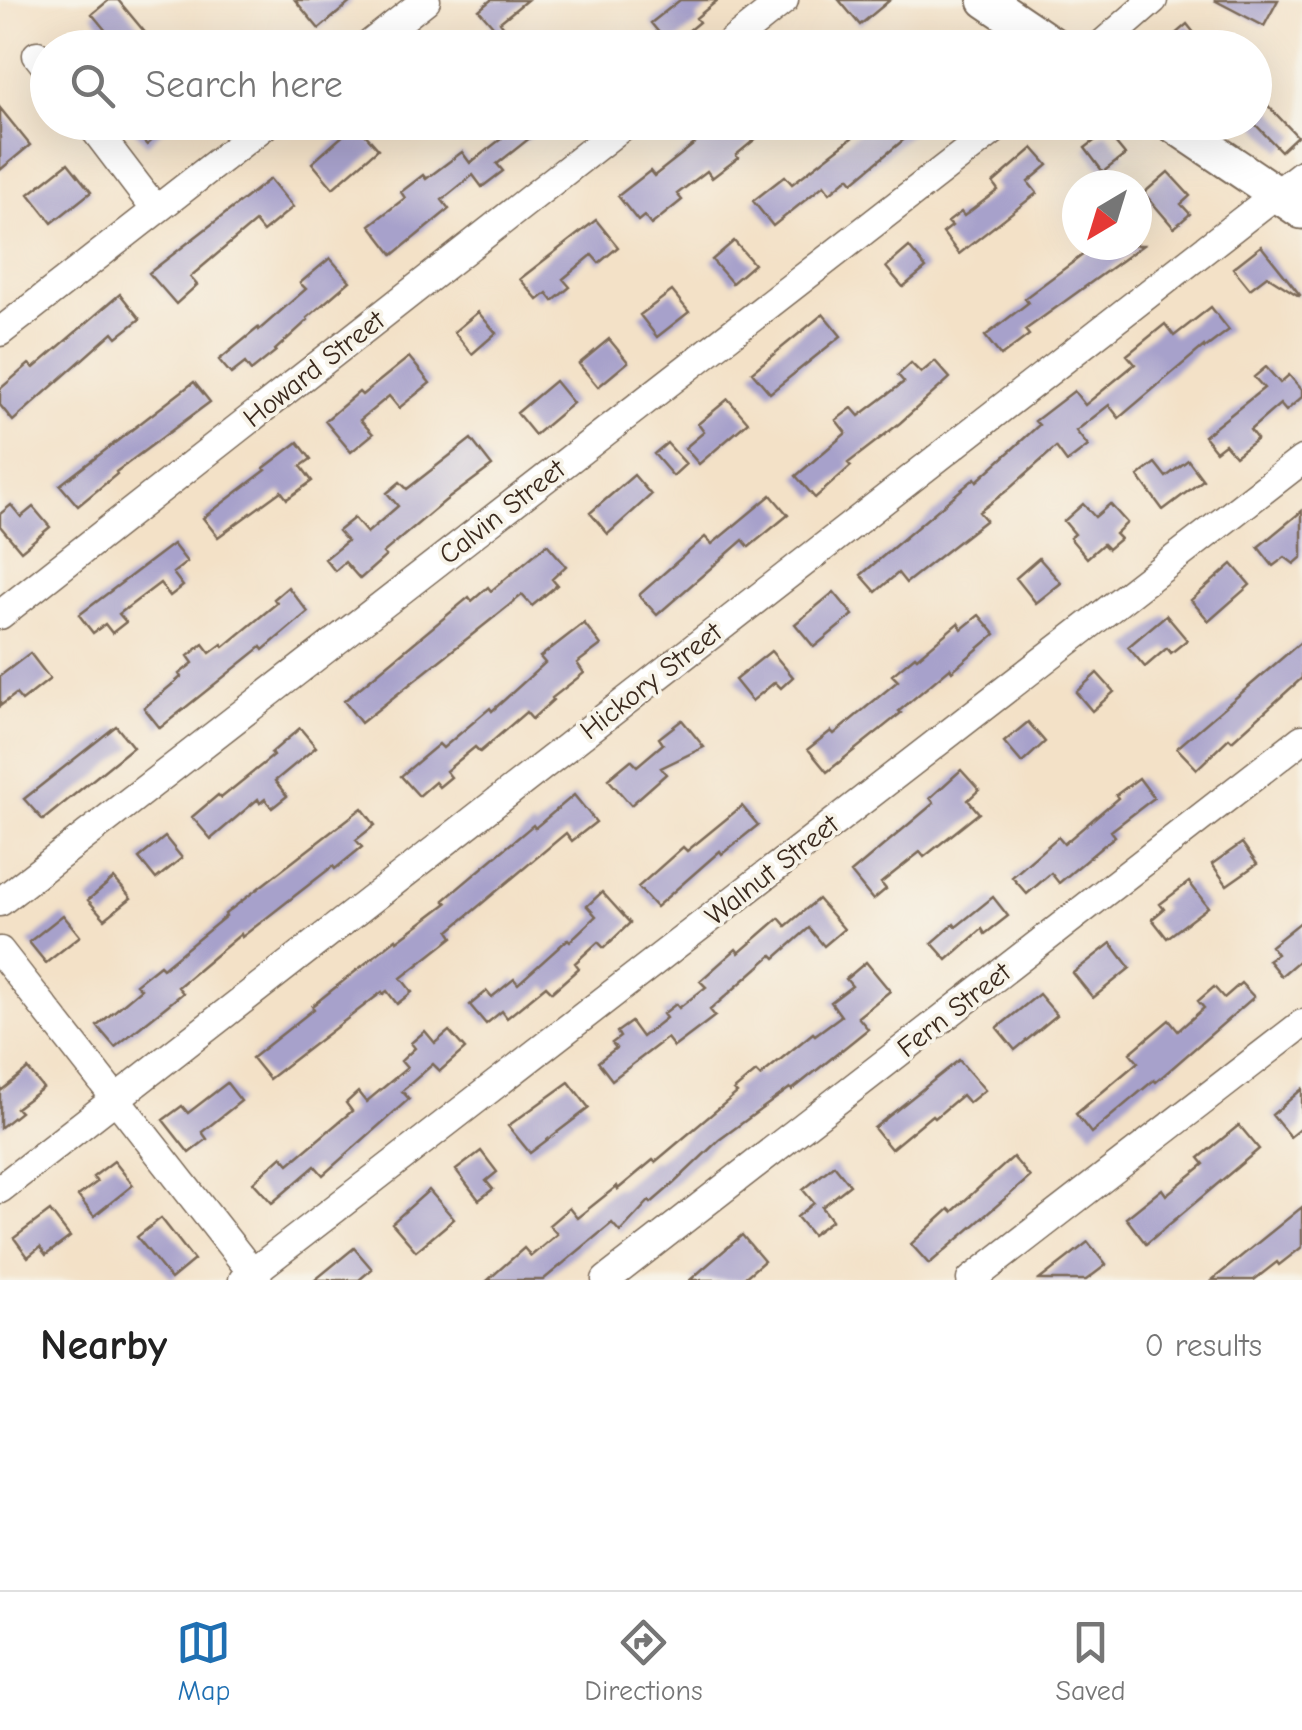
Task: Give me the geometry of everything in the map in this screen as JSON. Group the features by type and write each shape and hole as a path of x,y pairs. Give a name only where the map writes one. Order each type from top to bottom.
{"main road":[{"path":"986,0 1030,30"},
{"path":"1201,140 1294,193"}],"street":[{"path":"388,30 426,0"},
{"path":"746,30 784,0"},
{"path":"1119,30 1153,0"},
{"path":"103,140 156,210"},
{"path":"0,332 246,140"},
{"name":"Howard Street","path":"0,615 605,140"},
{"name":"Calvin Street","path":"0,902 981,140"},
{"name":"Hickory Street","path":"0,1190 1294,193"},
{"name":"Walnut Street","path":"251,1278 1302,460"},
{"name":"Fern Street","path":"606,1280 1302,739"},
{"path":"0,952 251,1278"},
{"path":"971,1280 1302,1024"}],"building":[{"path":"109,0 118,0 143,30 105,30 92,14"},
{"path":"295,0 353,0 319,29"},
{"path":"491,0 527,0 500,22 506,30 488,30 493,26 479,10"},
{"path":"680,0 718,0 696,18 699,22 689,30 657,30 651,23"},
{"path":"839,0 890,0 860,25"},
{"path":"1214,0 1278,0 1264,26"},
{"path":"0,108 30,145 0,170"},
{"path":"1272,110 1297,136 1281,151 1270,140"},
{"path":"338,140 370,140 378,149 333,188 312,163"},
{"path":"500,140 527,140 497,164 503,171 482,187 473,175 442,200 449,209 393,255 370,225 405,198 401,192 423,175 426,179 462,152 470,163"},
{"path":"699,140 754,140 712,178 707,171 677,194 682,200 651,225 644,216 638,221 618,196 650,171 654,176"},
{"path":"849,140 903,140 853,182 849,177 830,193 824,185 773,226 753,201 785,176 792,184"},
{"path":"1096,140 1113,140 1125,155 1102,170 1085,148"},
{"path":"1033,148 1048,165 1028,182 1037,193 959,254 943,233 952,226 948,222 961,212 964,216 998,190 993,183"},
{"path":"68,163 91,192 52,223 29,194"},
{"path":"1168,172 1190,196 1181,204 1190,214 1174,228 1152,202 1152,186"},
{"path":"270,179 293,207 263,232 255,222 190,277 197,285 176,304 149,273"},
{"path":"596,220 618,247 599,263 592,255 563,279 570,287 553,301 547,293 538,300 520,279"},
{"path":"734,241 754,264 732,283 712,260"},
{"path":"1261,246 1299,296 1267,276 1250,289 1233,268"},
{"path":"909,247 926,268 903,287 886,267"},
{"path":"330,258 350,281 251,371 245,363 231,374 219,360 306,289 300,283"},
{"path":"1076,260 1122,260 1025,330 1029,335 1001,356 985,336 1028,303 1025,298"},
{"path":"672,291 689,312 657,337 640,315"},
{"path":"120,294 140,319 117,337 113,332 13,421 0,405 0,389 29,364 34,368"},
{"path":"1211,307 1229,330 1204,346 1119,418 1109,405 1076,431 1088,446 1067,462 1056,447 979,512 986,520 906,583 898,573 876,592 861,575 975,478 977,481 1039,425 1035,421 1074,391 1085,405 1135,364 1127,355 1165,324 1174,336"},
{"path":"478,312 496,333 472,354 454,332"},
{"path":"823,314 841,336 770,393 752,372"},
{"path":"609,339 628,362 598,387 579,364"},
{"path":"409,357 430,383 399,408 389,396 360,420 373,434 351,452 325,421"},
{"path":"935,361 950,378 848,463 851,466 815,498 796,476 846,433 836,420 852,408 859,416 904,382 898,375 911,363 921,373"},
{"path":"1266,367 1280,383 1289,375 1302,390 1302,397 1286,411 1280,404 1250,430 1257,439 1235,456 1225,444 1216,451 1204,436 1264,388 1254,377"},
{"path":"555,381 573,403 535,435 517,413"},
{"path":"194,382 210,402 116,472 78,506 60,485"},
{"path":"728,399 748,422 699,464 685,448 704,432 698,424"},
{"path":"471,439 492,466 383,553 386,556 360,579 345,562 335,571 325,559 347,541 338,531 354,518 367,533 398,506 387,493 400,482 407,489"},
{"path":"298,442 311,459 301,466 312,481 287,499 281,491 218,537 203,518"},
{"path":"667,443 686,464 673,476 654,454"},
{"path":"1188,460 1203,480 1163,510 1138,476 1155,463 1166,477"},
{"path":"634,475 651,495 608,534 590,513"},
{"path":"771,495 788,515 749,547 743,540 657,615 639,595 705,537 712,544"},
{"path":"1083,504 1095,517 1110,504 1127,523 1115,534 1120,539 1108,549 1103,544 1087,558 1070,538 1075,534 1064,521"},
{"path":"11,505 21,517 33,507 50,527 21,551 0,526 0,514"},
{"path":"1302,511 1302,557 1294,564 1285,557 1273,566 1258,547"},
{"path":"173,544 187,562 173,573 183,586 170,596 160,583 119,614 126,622 112,633 105,624 93,633 79,615"},
{"path":"547,544 566,566 552,579 557,585 532,606 522,595 361,723 344,701 469,597 472,601 488,587 491,591"},
{"path":"1039,558 1061,583 1036,603 1016,578"},
{"path":"1232,564 1250,585 1209,621 1191,600"},
{"path":"288,587 308,612 160,728 144,708 193,663 188,656 203,644 210,653 222,644 224,647 277,603 274,599"},
{"path":"834,592 853,615 814,647 795,624"},
{"path":"979,615 995,634 827,772 808,749 831,731 834,734 898,681 892,675 915,656 958,623 962,629"},
{"path":"1166,615 1187,640 1171,653 1167,648 1145,667 1128,647"},
{"path":"584,623 601,645 577,663 584,673 532,719 526,712 480,752 475,747 446,771 451,777 439,787 435,782 419,796 401,776 439,744 443,748 490,708 492,711 545,663 540,657"},
{"path":"1302,641 1302,678 1197,769 1177,748"},
{"path":"771,651 793,677 781,688 775,682 752,701 735,680"},
{"path":"30,653 50,679 22,701 16,694 0,706 0,676"},
{"path":"1097,673 1114,692 1092,711 1076,692"},
{"path":"682,720 704,747 661,768 666,774 631,805 608,779 631,760 637,766 663,744 659,738"},
{"path":"1028,722 1045,742 1022,763 1004,742"},
{"path":"116,726 133,747 43,820 24,799"},
{"path":"300,728 316,747 275,781 287,796 272,808 265,799 260,803 258,799 211,839 192,817 273,756 271,753"},
{"path":"961,770 979,790 968,800 979,813 924,857 920,852 881,883 886,889 873,900 851,873 934,803 930,798"},
{"path":"1139,778 1154,798 1111,831 1115,836 1059,883 1051,873 1027,894 1012,877 1058,837 1064,844"},
{"path":"574,795 596,822 572,841 566,833 449,931 453,937 401,978 412,992 397,1004 387,991 382,992 269,1079 252,1058 396,939 447,903 444,900"},
{"path":"742,806 758,825 722,854 720,851 656,907 638,887 683,847 687,851"},
{"path":"362,808 375,825 356,840 362,847 242,937 241,934 178,987 183,993 115,1047 97,1026 141,989 136,984 160,965 163,968 225,914"},
{"path":"165,837 182,858 156,879 139,858"},
{"path":"1242,843 1257,864 1227,885 1212,864"},
{"path":"114,878 131,898 105,919 88,900"},
{"path":"1189,882 1208,907 1167,938 1152,919 1164,909 1160,904"},
{"path":"602,892 630,923 604,948 598,942 575,963 579,968 552,992 546,986 507,1018 502,1011 486,1024 470,1005 487,991 492,997 514,979 518,984 570,941 596,916 587,906"},
{"path":"993,897 1008,916 985,934 982,929 947,960 932,943"},
{"path":"818,899 844,929 824,946 809,928 710,1010 715,1016 674,1047 667,1038 612,1080 598,1062 616,1048 612,1043 620,1037 617,1032 631,1022 642,1037 666,1018 663,1014 676,1004 679,1008 706,987 700,981 736,949 739,953 779,918 786,926"},
{"path":"63,915 80,936 46,963 29,942"},
{"path":"1302,921 1302,958 1281,976 1268,960 1277,954 1271,946"},
{"path":"1111,943 1130,968 1093,998 1073,973"},
{"path":"866,962 890,991 858,1017 868,1029 792,1090 719,1140 620,1232 612,1223 543,1280 488,1280 524,1248 531,1256 557,1234 549,1225 569,1208 577,1218 655,1162 737,1093 734,1090 756,1072 760,1076 813,1033 841,1016 831,1002 852,986 846,979"},
{"path":"1241,983 1254,997 1091,1133 1076,1114 1138,1062 1130,1053 1169,1020 1178,1031 1204,1008 1198,1001 1214,987 1224,998"},
{"path":"1039,994 1057,1015 1015,1050 997,1028"},
{"path":"425,1031 435,1043 449,1031 465,1049 440,1071 433,1064 402,1091 409,1099 323,1175 315,1166 272,1203 253,1182 282,1156 289,1164 352,1111 346,1103 358,1092 366,1102 407,1068 401,1061 415,1048 411,1043"},
{"path":"959,1060 985,1090 969,1103 962,1095 891,1149 874,1128"},
{"path":"28,1069 43,1088 16,1108 20,1112 0,1128 0,1087 2,1090"},
{"path":"569,1082 589,1108 530,1153 508,1126"},
{"path":"227,1083 241,1101 202,1132 207,1139 189,1153 163,1120 182,1106 188,1113"},
{"path":"1302,1089 1302,1127 1290,1137 1272,1115"},
{"path":"1239,1125 1259,1149 1146,1244 1126,1218 1162,1189 1166,1195 1204,1164 1199,1158"},
{"path":"481,1151 497,1172 486,1181 493,1189 479,1200 456,1170"},
{"path":"1013,1157 1030,1177 929,1264 911,1244"},
{"path":"114,1161 133,1185 94,1216 78,1196 97,1182 93,1177"},
{"path":"834,1165 850,1185 822,1207 832,1220 812,1235 797,1217 814,1203 803,1190"},
{"path":"429,1190 454,1219 416,1251 392,1223"},
{"path":"1302,1207 1302,1247 1254,1280 1212,1280"},
{"path":"50,1211 70,1237 46,1255 40,1247 28,1257 14,1238"},
{"path":"161,1218 194,1260 171,1279 137,1237"},
{"path":"742,1235 764,1261 742,1280 690,1280"},
{"path":"1088,1242 1106,1265 1086,1280 1039,1280"},
{"path":"354,1248 372,1269 359,1280 315,1280"}]}
